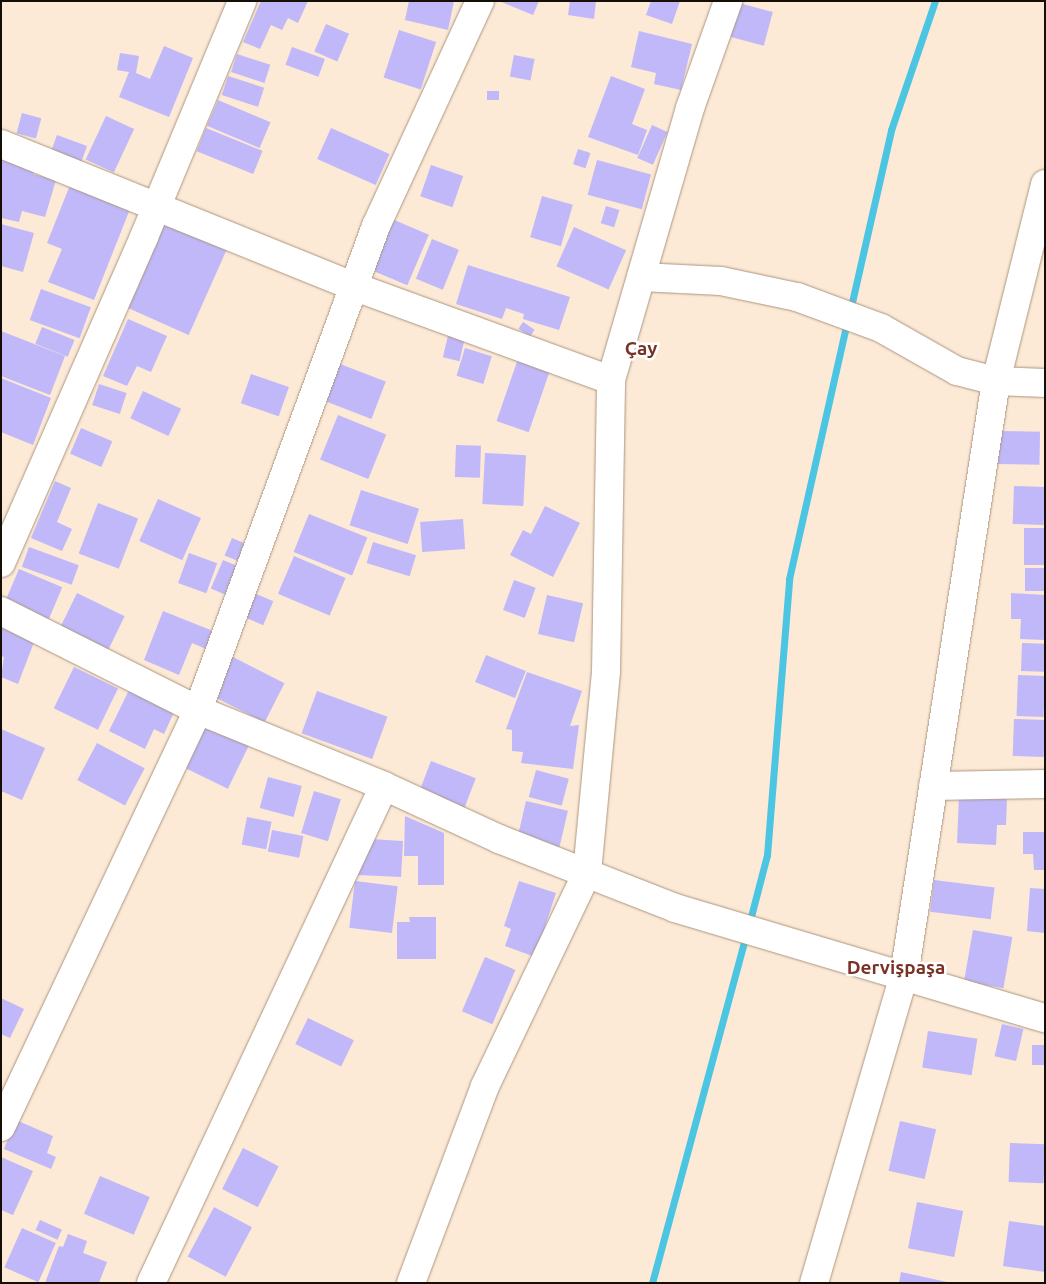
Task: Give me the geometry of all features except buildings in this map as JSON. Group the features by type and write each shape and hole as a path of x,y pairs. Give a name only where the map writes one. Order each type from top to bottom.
{"street":[{"path":"1,563 158,205 242,1"},
{"path":"1,1127 198,710 376,226 480,1"},
{"path":"411,1283 485,1086 587,873 606,672 611,380 690,108 728,1"},
{"path":"1,144 158,205 355,287 611,380"},
{"path":"814,1283 904,976 996,381 1045,184"},
{"path":"641,277 721,281 797,298 881,328 957,371 996,381 1045,383"},
{"path":"1,610 198,710 384,786 499,839 675,908 794,945 1045,1018"},
{"path":"933,786 1045,784"},
{"path":"151,1283 384,786"}],"waterway":[{"path":"850,311 891,130 935,1"},
{"path":"749,924 767,855 789,579 847,322"},
{"path":"652,1283 746,934"}],"district":[{"name":"Çay","path":"641,349"},
{"name":"Dervişpaşa","path":"896,968"}]}
